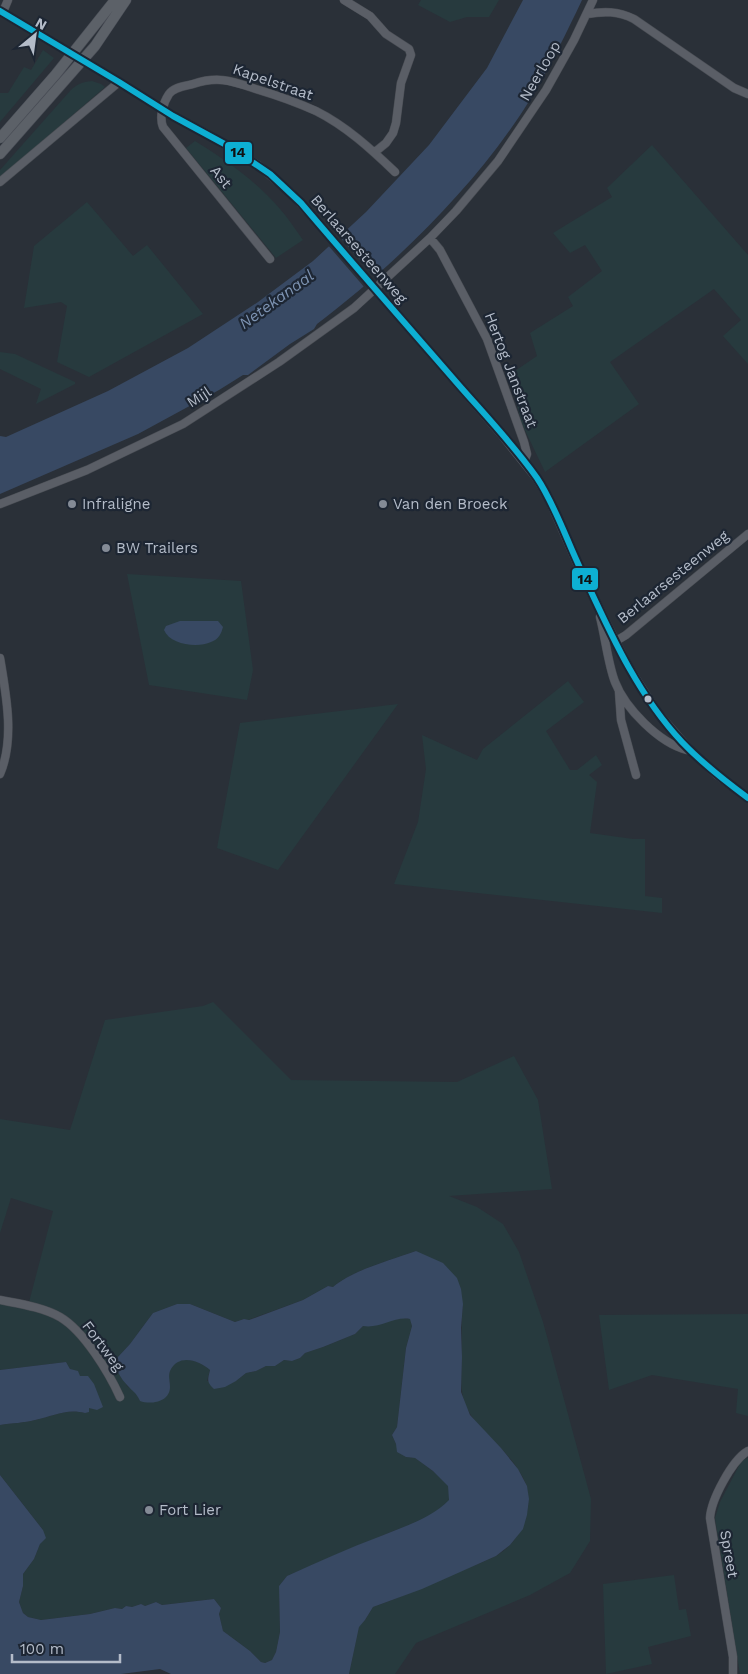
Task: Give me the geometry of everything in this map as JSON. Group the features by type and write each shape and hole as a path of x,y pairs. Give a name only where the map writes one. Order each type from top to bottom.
{"main road":[{"path":"0,138 72,54 115,0"},
{"path":"0,154 95,46 126,0"}],"street":[{"path":"1,12 8,0"},
{"path":"344,0 370,16 386,34 409,49 411,55 402,83 393,133 386,143 375,152"},
{"name":"Neerloop","path":"390,276 430,238 488,174 546,90 593,0"},
{"name":"Berlaarsesteenweg","path":"1,12 230,147 270,174 301,203 537,479 548,497 598,605 644,693 690,750 717,775 748,798"},
{"path":"587,14 610,12 624,14 734,88 748,94"},
{"name":"Kapelstraat","path":"163,109 172,90 206,80 223,79 293,101 318,112 375,152 395,172"},
{"path":"0,182 119,82"},
{"name":"Ast","path":"163,109 161,122 163,127 270,259"},
{"name":"Hertog Janstraat","path":"430,238 440,250 487,339 524,442 527,454 524,462"},
{"name":"Mijl","path":"0,504 87,470 183,424 279,362 354,308 390,276"},
{"name":"Berlaarsesteenweg","path":"616,641 626,635 748,534"},
{"name":"Berlaarsesteenweg","path":"598,605 614,679 619,692 621,720 636,775"},
{"path":"0,658 8,733 6,757 0,774"},
{"name":"Berlaarsesteenweg","path":"619,692 643,722 662,737 684,749 690,750"},
{"name":"Fortweg","path":"0,1300 50,1312 68,1323 86,1342 110,1377 120,1397"},
{"name":"Spreet","path":"733,1674 733,1657 710,1518 711,1507 726,1478 736,1461 748,1451"}],"green space":[{"path":"421,0 499,0 489,17 467,17 450,22 418,5"},
{"path":"43,50 54,58 0,122 0,93 8,93 24,67 31,70"},
{"path":"92,81 105,87 0,178 0,170 70,91 80,84"},
{"path":"195,141 229,163 261,189 283,212 303,240 276,258 186,148"},
{"path":"652,145 748,255 748,364 723,336 741,320 714,289 610,362 639,404 545,472 522,424 509,375 537,356 530,333 573,306 568,297 602,271 585,245 570,253 553,233 612,197 607,188"},
{"path":"87,202 133,256 147,245 203,314 89,377 57,362 67,306 61,302 24,308 34,246"},
{"path":"0,352 15,354 75,382 75,384 36,404 41,389 0,369"},
{"path":"127,574 241,581 253,670 247,700 149,685"},
{"path":"568,681 584,702 546,731 570,770 577,770 596,755 602,765 589,775 597,782 590,833 645,839 645,896 662,898 662,913 394,884 418,822 426,769 422,735 477,760 483,749"},
{"path":"398,704 278,870 217,848 240,723"},
{"path":"213,1002 291,1080 457,1082 514,1056 538,1100 552,1189 449,1196 477,1207 503,1224 519,1252 543,1322 591,1499 590,1541 570,1573 530,1595 416,1643 395,1674 349,1674 359,1626 373,1607 496,1556 511,1544 517,1536 526,1518 528,1508 525,1481 506,1454 470,1414 462,1394 463,1304 416,1251 351,1275 333,1287 328,1286 303,1300 248,1320 244,1319 235,1322 190,1304 177,1304 153,1313 117,1358 127,1386 136,1392 140,1401 170,1389 169,1373 176,1362 182,1360 200,1363 210,1370 207,1381 236,1381 246,1373 266,1366 275,1366 284,1360 292,1361 300,1358 305,1353 355,1334 363,1326 402,1318 411,1319 412,1326 406,1348 397,1427 392,1435 406,1457 415,1458 448,1485 450,1500 434,1513 416,1522 287,1576 279,1586 280,1632 276,1652 272,1660 265,1663 261,1662 250,1651 223,1631 219,1614 221,1608 214,1599 162,1605 156,1602 145,1606 141,1604 132,1607 126,1606 122,1609 115,1608 90,1614 41,1620 28,1617 23,1613 19,1602 23,1586 23,1574 34,1559 43,1530 0,1475 0,1425 31,1421 72,1411 85,1413 88,1376 80,1377 70,1369 66,1362 0,1370 0,1301 28,1306 53,1211 11,1198 0,1233 0,1119 70,1130 105,1020 203,1006"},
{"path":"748,1314 748,1416 736,1413 738,1389 652,1375 609,1390 599,1315"},
{"path":"748,1458 748,1674 740,1674 715,1518 720,1502 742,1460"},
{"path":"674,1575 679,1610 686,1609 691,1636 648,1647 652,1664 606,1674 603,1584"}],"water":[{"name":"Netekanaal","path":"523,0 582,0 544,75 510,130 461,191 406,249 347,301 317,324 314,329 248,375 243,375 138,434 0,494 0,436 6,437 108,391 188,348 258,302 313,261 366,212 429,145 487,68"},
{"path":"180,621 218,621 223,627 219,636 211,642 192,645 172,639 164,630 166,626"},
{"path":"416,1251 443,1263 457,1278 463,1304 461,1392 470,1415 518,1469 527,1486 529,1499 523,1529 510,1545 496,1556 422,1589 373,1607 359,1627 349,1674 171,1674 160,1669 121,1674 0,1674 0,1475 43,1530 46,1538 40,1544 34,1559 23,1574 23,1586 19,1602 23,1613 28,1617 41,1620 90,1614 115,1608 122,1609 126,1606 132,1607 141,1604 145,1606 156,1602 162,1605 214,1599 221,1608 219,1614 223,1631 250,1651 261,1662 265,1663 272,1660 276,1652 280,1632 279,1586 287,1576 417,1521 442,1507 449,1500 448,1486 433,1471 415,1458 406,1457 397,1452 392,1435 397,1427 406,1348 412,1326 410,1319 398,1319 375,1326 363,1326 355,1334 305,1353 300,1358 292,1361 284,1360 275,1366 266,1366 246,1373 225,1387 214,1389 208,1380 210,1370 195,1361 183,1360 174,1365 170,1371 170,1387 167,1396 159,1401 149,1403 140,1401 121,1378 114,1363 153,1313 177,1304 190,1304 235,1322 244,1319 249,1320 303,1300 328,1286 333,1287 351,1275"},
{"path":"66,1362 70,1369 78,1371 80,1376 88,1376 94,1384 103,1407 97,1410 89,1408 89,1412 85,1413 72,1411 31,1421 0,1425 0,1370"}],"pier":[{"path":"338,235 376,278 365,288 327,244"}],"transit line":[{"name":"14","path":"0,11 173,116 230,147 270,174 301,203 528,465 550,500 613,638 637,682 682,742 748,798"}],"place":[{"name":"Infraligne","path":"72,504"},
{"name":"Van den Broeck","path":"383,504"},
{"name":"BW Trailers","path":"106,548"},
{"name":"Fort Lier","path":"149,1510"}]}
